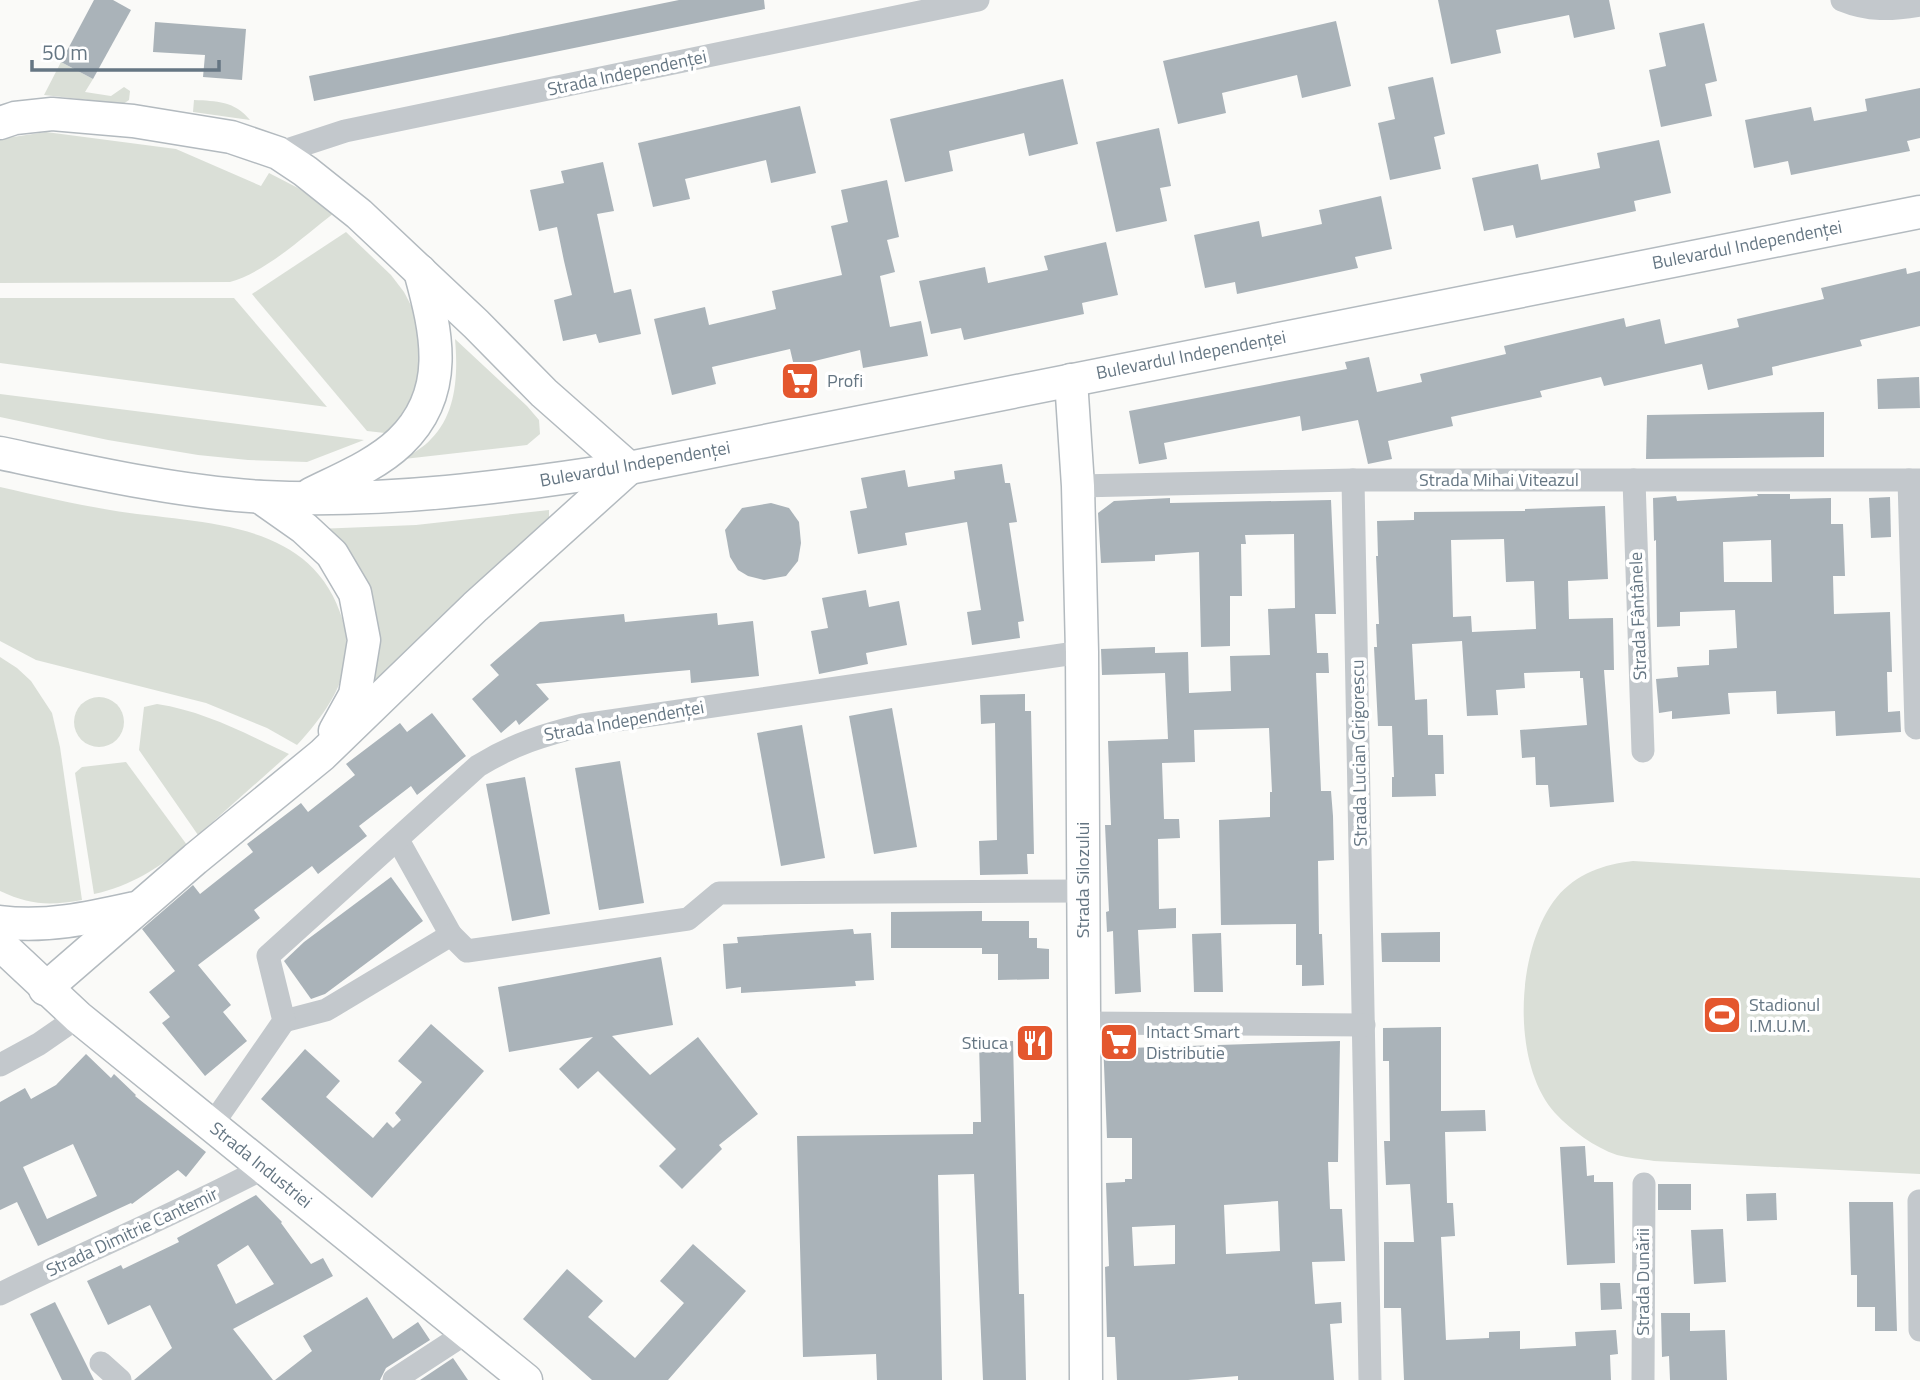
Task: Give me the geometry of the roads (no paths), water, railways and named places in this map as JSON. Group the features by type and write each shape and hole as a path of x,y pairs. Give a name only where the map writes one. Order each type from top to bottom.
{"street":[{"name":"Strada Independenței","path":"278,153 345,131 978,0"},
{"path":"1842,0 1875,10 1920,5"},
{"path":"0,122 52,114 133,121 231,137 278,153 336,194 420,271 544,393 629,468 475,607 322,755 45,989"},
{"name":"Bulevardul Independenței","path":"0,453 159,483 260,497 379,496 461,491 539,482 629,468 1920,212"},
{"path":"303,498 366,466 398,443 419,419 431,397 437,347 420,271"},
{"name":"Strada Silozului","path":"1071,380 1078,485 1082,652 1086,1380"},
{"name":"Strada Mihai Viteazul","path":"1078,485 1353,480 1914,480"},
{"name":"Strada Lucian Grigorescu","path":"1353,480 1370,1380"},
{"name":"Strada Fântânele","path":"1633,480 1643,751"},
{"path":"1914,480 1916,728"},
{"path":"260,497 304,528 332,555 355,593 365,640 355,695 322,755"},
{"name":"Strada Independenței","path":"284,1021 268,956 478,766 506,748 536,736 597,723 1082,652"},
{"path":"398,840 451,935 467,951 688,919 719,893 1083,891"},
{"path":"0,922 36,925 140,907"},
{"path":"212,1125 284,1021 326,1010 451,935"},
{"name":"Strada Industriei","path":"0,944 45,989 78,1017 469,1331 526,1380"},
{"path":"0,1065 39,1044 78,1017"},
{"path":"1083,1023 1364,1025"},
{"name":"Strada Dimitrie Cantemir","path":"0,1294 227,1188 264,1168"},
{"name":"Strada Dunării","path":"1643,1380 1644,1184"},
{"path":"1919,1201 1920,1329"},
{"path":"394,1380 469,1331"},
{"path":"101,1363 120,1380"}],"place":[{"name":"Profi","path":"800,381"},
{"name":"Stadionul I.M.U.M.","path":"1722,1015"},
{"name":"Intact Smart Distributie","path":"1119,1042"},
{"name":"Stiuca","path":"1035,1043"}]}
